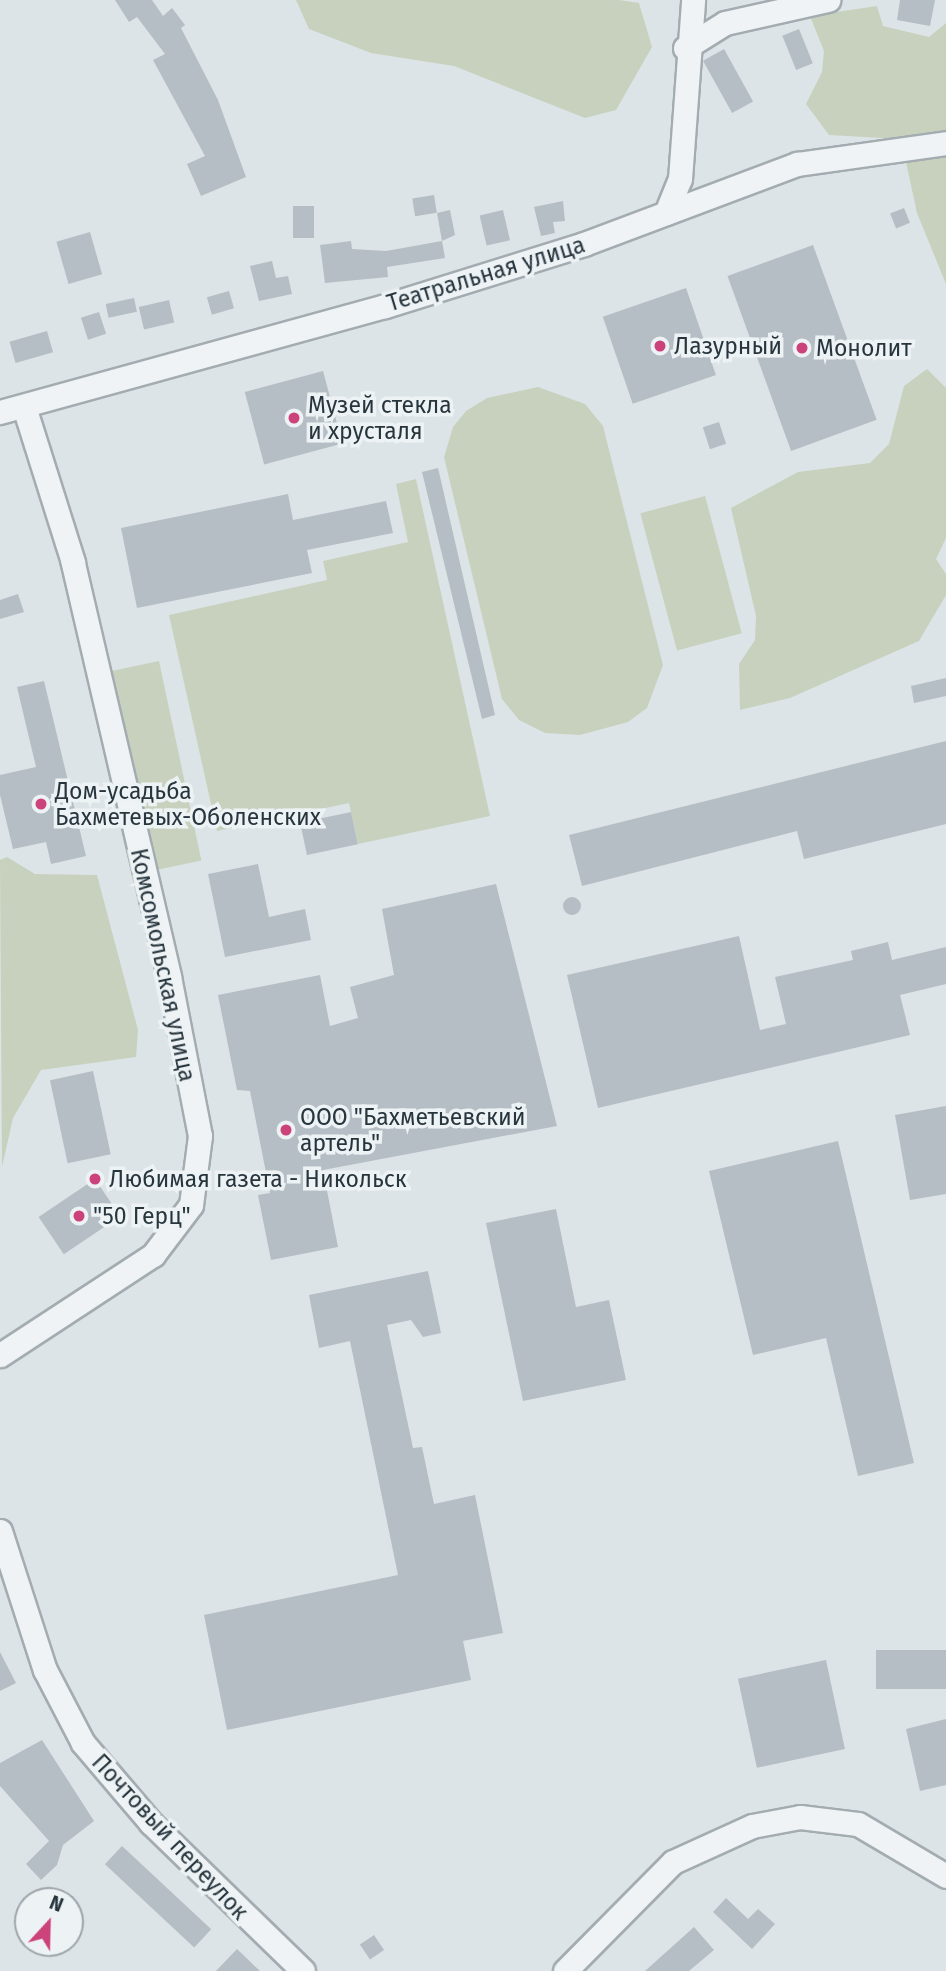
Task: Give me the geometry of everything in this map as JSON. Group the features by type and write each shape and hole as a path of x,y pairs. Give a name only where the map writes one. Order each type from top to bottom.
{"street":[{"path":"666,213 680,179 678,137 690,101 685,48 693,0"},
{"path":"685,48 725,23 828,0"},
{"name":"Театральная улица","path":"24,407 385,306 666,213 797,164 946,143"},
{"path":"0,412 24,407"},
{"name":"Комсомольская улица","path":"0,1355 153,1255 191,1205 200,1136 169,976 73,562 24,407"},
{"name":"Почтовый переулок","path":"0,1531 45,1670 83,1743 151,1823 303,1971"},
{"path":"565,1971 673,1862 752,1826 800,1817 858,1824 946,1876"}],"green space":[{"path":"296,0 619,0 639,3 652,47 616,110 585,118 454,66 371,53 309,29"},
{"path":"877,6 883,26 929,37 946,23 946,131 900,139 829,135 806,104 822,72 824,51 810,16"},
{"path":"946,145 946,284 917,213 904,153"},
{"path":"927,369 946,388 946,538 936,559 946,574 946,595 919,641 790,698 740,710 739,664 755,640 756,616 731,508 798,472 870,463 889,444 904,386"},
{"path":"538,387 585,404 603,426 663,665 647,708 628,722 580,735 545,733 519,720 502,699 444,457 453,427 466,411 487,398"},
{"path":"416,479 490,816 358,844 349,803 217,831 169,615 327,580 323,561 408,542 396,484"},
{"path":"705,496 742,633 677,651 640,513"},
{"path":"159,661 201,861 139,874 96,674"},
{"path":"7,857 35,874 97,875 138,1030 136,1057 41,1070 13,1118 2,1167 0,860"}],"building":[{"path":"115,0 152,0 163,16 172,8 185,25 181,28 218,100 246,177 201,196 187,164 205,156 153,60 165,54 137,17 129,22"},
{"path":"900,0 935,0 930,26 897,20"},
{"path":"799,29 813,63 796,70 782,36"},
{"path":"724,49 753,101 732,113 703,61"},
{"path":"434,195 437,213 415,216 412,198"},
{"path":"563,201 565,221 553,222 555,233 541,236 534,207"},
{"path":"293,206 314,206 314,238 293,238"},
{"path":"904,208 910,223 896,228 890,214"},
{"path":"450,210 455,235 442,241 437,213"},
{"path":"503,210 510,240 487,246 480,215"},
{"path":"90,232 102,274 68,284 56,242"},
{"path":"351,241 352,249 386,251 442,241 445,258 387,267 388,277 325,283 320,245"},
{"name":"Монолит","path":"813,245 877,420 791,451 727,276"},
{"path":"272,261 276,278 288,276 292,294 259,301 250,266"},
{"name":"Лазурный","path":"686,288 716,375 633,404 603,317"},
{"path":"229,291 234,308 212,315 207,297"},
{"path":"134,298 137,312 109,318 106,304"},
{"path":"169,300 174,322 144,329 139,307"},
{"path":"99,312 106,334 88,340 81,318"},
{"path":"47,331 53,352 16,363 10,342"},
{"name":"Музей стекла и хрусталя","path":"323,371 342,443 264,464 245,392"},
{"path":"719,422 726,444 710,449 703,427"},
{"path":"438,468 495,715 482,719 422,472"},
{"path":"288,494 293,520 386,501 393,533 307,550 312,573 137,608 121,528"},
{"path":"18,594 24,612 0,619 0,600"},
{"path":"946,678 946,696 914,703 911,686"},
{"path":"44,681 86,856 51,864 46,842 13,849 0,795 0,775 36,767 17,687"},
{"path":"946,741 946,824 804,859 797,831 582,886 569,835"},
{"path":"351,812 358,844 307,855 300,823"},
{"path":"258,864 269,917 305,909 311,940 225,957 208,874"},
{"path":"496,884 557,1126 323,1170 338,1247 271,1260 258,1195 270,1193 250,1091 237,1090 218,995 320,975 330,1026 358,1018 350,987 394,975 382,909"},
{"path":"572,897 578,900 581,906 578,912 572,915 566,912 563,906 566,900"},
{"path":"739,936 760,1030 786,1024 775,977 853,960 851,951 888,942 892,960 946,947 946,984 900,995 910,1035 598,1108 567,975"},
{"path":"93,1071 111,1154 68,1163 50,1080"},
{"path":"946,1106 946,1194 910,1200 895,1115"},
{"path":"838,1141 914,1463 858,1476 826,1338 753,1355 709,1171"},
{"name":"\"50 Герц\"","path":"95,1179 120,1216 64,1254 39,1217"},
{"path":"556,1209 576,1307 609,1300 626,1380 523,1401 486,1223"},
{"path":"428,1271 441,1333 423,1337 411,1320 387,1325 413,1448 422,1447 434,1504 475,1495 503,1633 463,1641 471,1680 227,1730 204,1615 398,1575 350,1341 319,1348 309,1295"},
{"path":"876,1650 946,1650 946,1689 876,1689"},
{"path":"0,1652 16,1683 0,1691"},
{"path":"826,1660 845,1749 757,1768 738,1679"},
{"path":"946,1719 946,1785 920,1791 906,1729"},
{"path":"42,1740 94,1821 63,1845 57,1865 41,1880 26,1864 49,1841 0,1786 0,1763"},
{"path":"122,1846 211,1929 194,1947 105,1864"},
{"path":"726,1898 748,1919 758,1909 775,1924 752,1949 713,1912"},
{"path":"694,1927 714,1950 689,1971 645,1971"},
{"path":"374,1935 384,1950 370,1959 360,1945"},
{"path":"237,1949 260,1971 216,1971"}],"place":[{"name":"Лазурный","path":"660,346"},
{"name":"Монолит","path":"802,348"},
{"name":"Музей стекла и хрусталя","path":"294,418"},
{"name":"Дом-усадьба Бахметевых-Оболенских","path":"41,804"},
{"name":"ООО \"Бахметьевский артель\"","path":"286,1130"},
{"name":"Любимая газета - Никольск","path":"95,1179"},
{"name":"\"50 Герц\"","path":"79,1216"}]}
